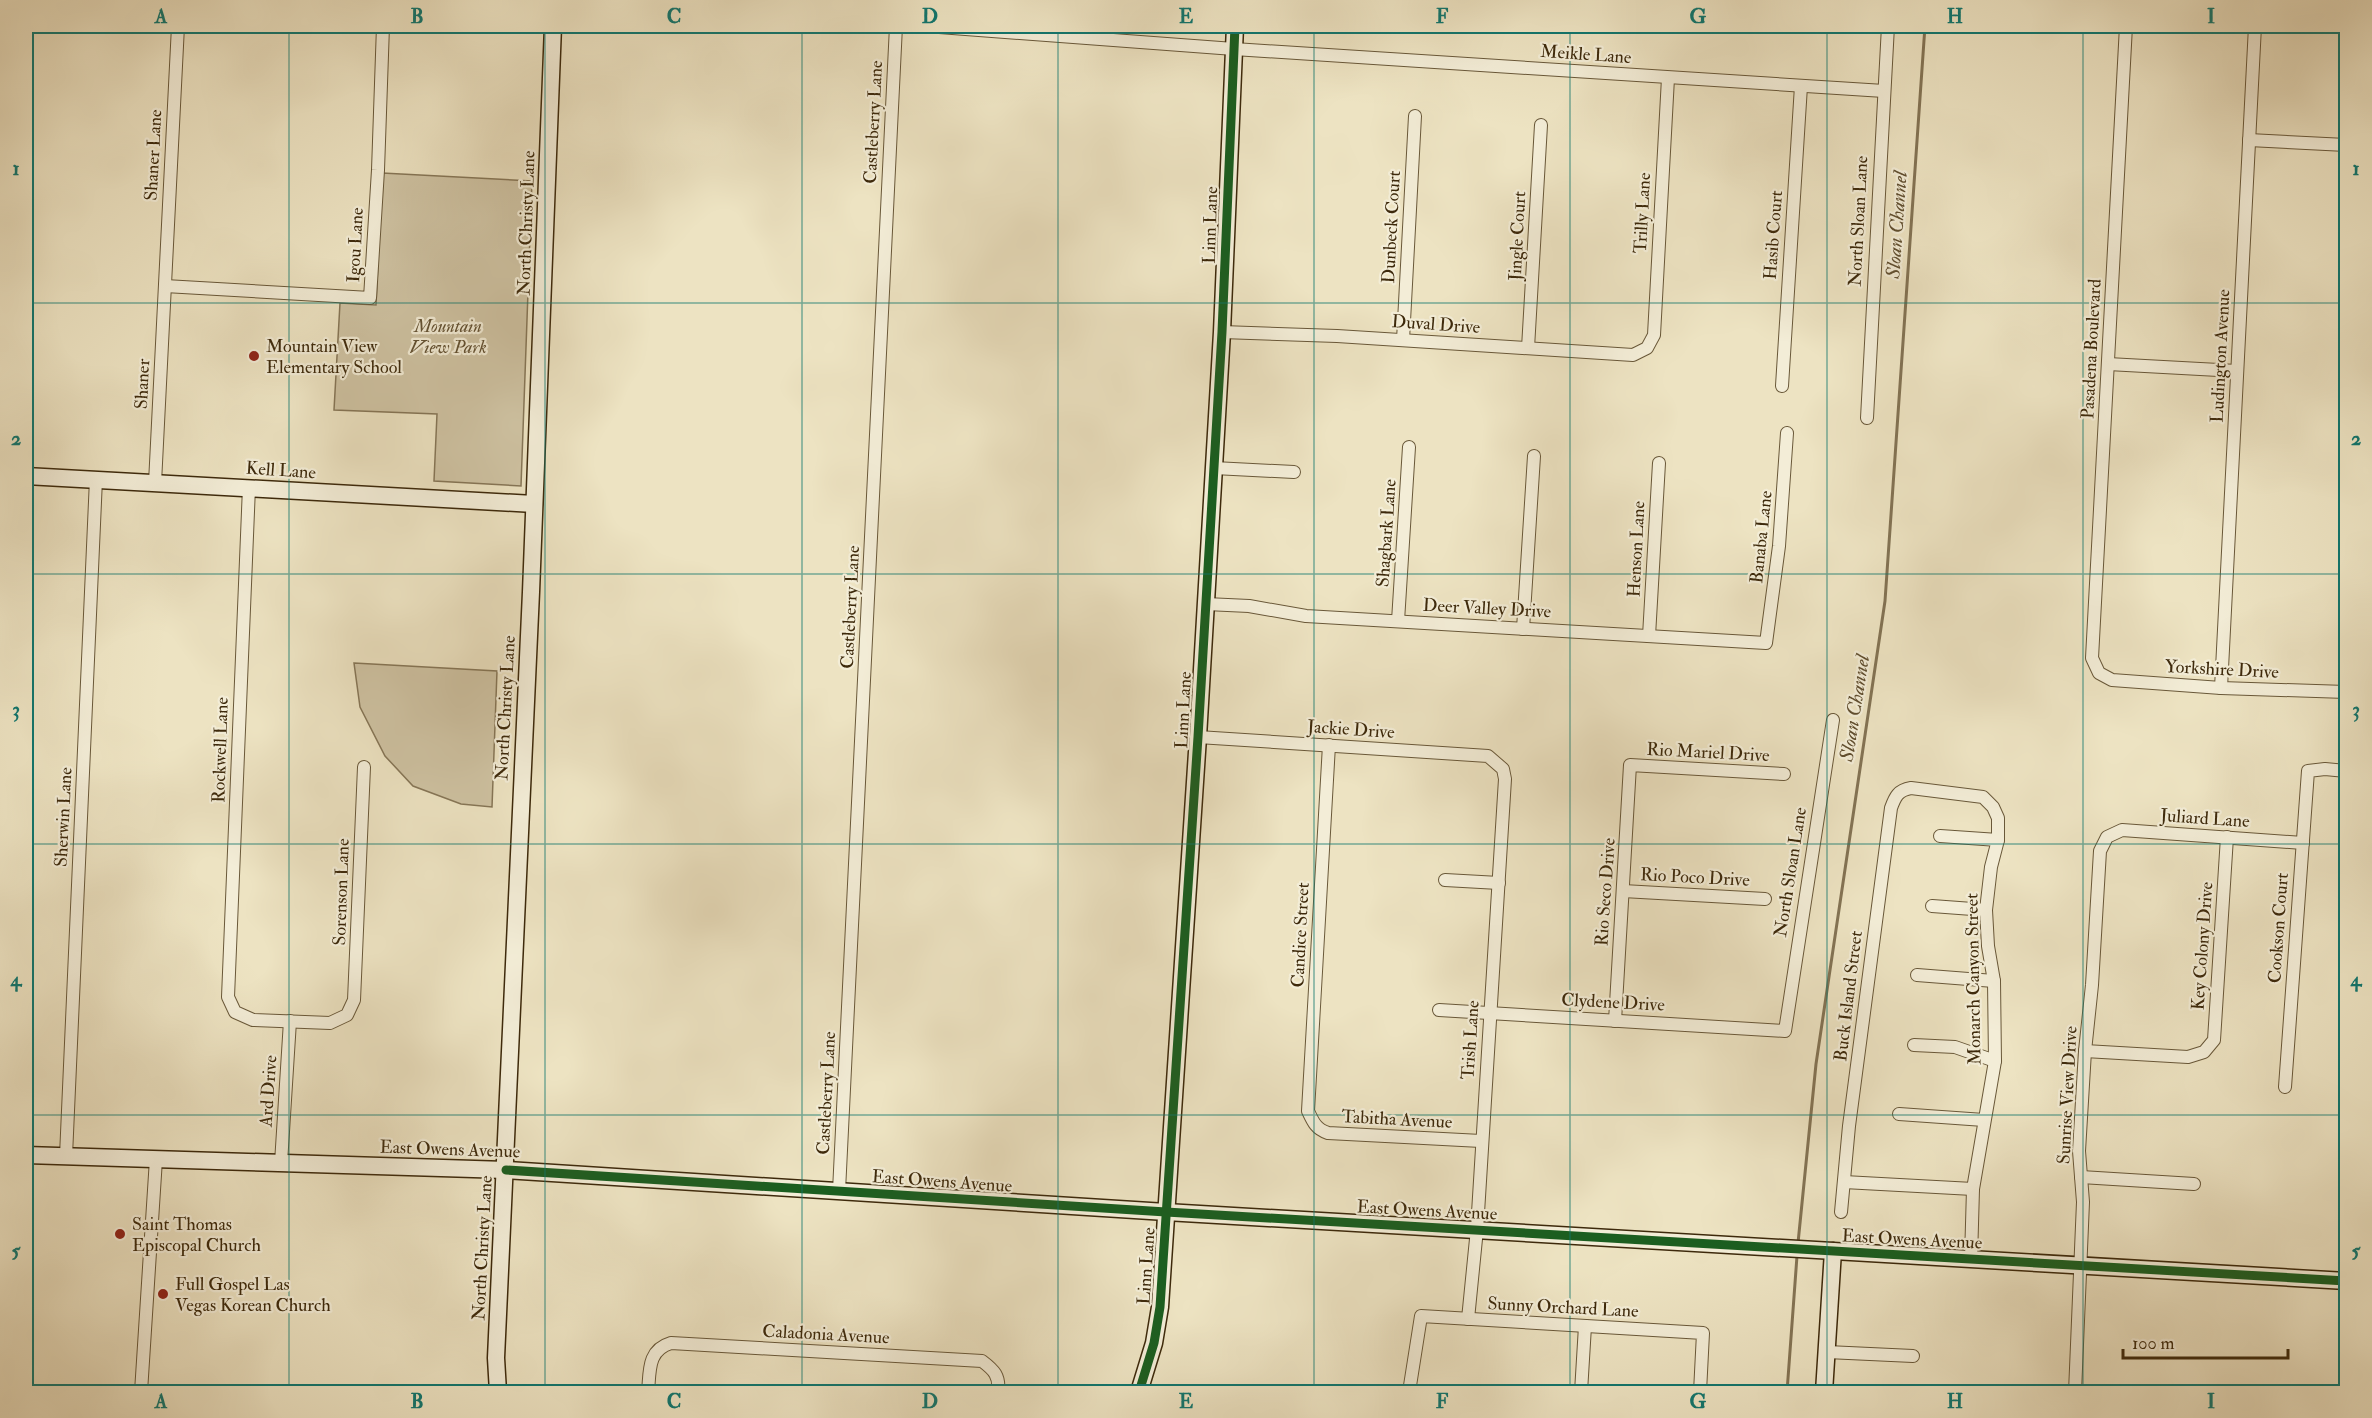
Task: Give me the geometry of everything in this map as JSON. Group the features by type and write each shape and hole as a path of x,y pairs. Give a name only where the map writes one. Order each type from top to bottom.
{"street":[{"name":"Shaner Lane","path":"165,286 178,26"},
{"name":"Igou Lane","path":"165,286 370,298 378,170 382,26"},
{"name":"North Christy Lane","path":"498,1392 496,1358 506,1170 553,26"},
{"name":"Castleberry Lane","path":"839,1191 896,26"},
{"name":"Meikle Lane","path":"926,26 1234,49 1404,58 1668,78 1884,91"},
{"name":"Linn Lane","path":"1139,1391 1154,1343 1160,1307 1222,332 1235,26"},
{"name":"North Sloan Lane","path":"1867,418 1888,26"},
{"name":"Pasadena Boulevard","path":"2099,673 2092,658 2126,26"},
{"name":"Ludington Avenue","path":"2221,688 2255,26"},
{"name":"Trilly Lane","path":"1647,348 1654,335 1668,78"},
{"name":"Hasib Court","path":"1782,386 1801,86"},
{"name":"Dunbeck Court","path":"1403,340 1415,116"},
{"name":"Jingle Court","path":"1528,348 1541,125"},
{"path":"2249,140 2346,145"},
{"name":"Shaner","path":"155,483 165,286"},
{"name":"Duval Drive","path":"1222,332 1403,340 1633,355 1647,348"},
{"path":"2108,364 2237,371"},
{"name":"Banaba Lane","path":"1766,643 1779,546 1788,433"},
{"name":"Shagbark Lane","path":"1398,621 1409,447"},
{"path":"1523,628 1534,456"},
{"name":"Henson Lane","path":"1648,636 1659,463"},
{"path":"1214,468 1294,472"},
{"name":"Kell Lane","path":"26,476 534,504"},
{"name":"Sherwin Lane","path":"66,1156 96,480"},
{"name":"Rockwell Lane","path":"249,487 228,997 235,1012 253,1020 290,1021"},
{"name":"Deer Valley Drive","path":"1206,604 1249,606 1306,615 1766,643"},
{"name":"Yorkshire Drive","path":"2099,673 2112,680 2221,688 2346,692"},
{"name":"North Sloan Lane","path":"1785,1031 1833,720"},
{"name":"Jackie Drive","path":"1198,737 1488,756 1499,764"},
{"name":"Candice Street","path":"1314,1125 1308,1111 1329,746"},
{"name":"Trish Lane","path":"1468,1319 1477,1229 1505,779 1499,764"},
{"name":"Rio Mariel Drive","path":"1630,765 1784,774"},
{"name":"Rio Seco Drive","path":"1614,1021 1630,765"},
{"name":"Sorenson Lane","path":"290,1021 330,1023 346,1015 354,1000 364,767"},
{"name":"Cookson Court","path":"2285,1087 2308,771 2325,769 2346,771"},
{"name":"Monarch Canyon Street","path":"1903,789 1959,792 1983,797 1993,807 1998,818 1998,840 1991,867 1986,910 1988,946 1994,981 1995,1061 1973,1189 1971,1259"},
{"name":"Buck Island Street","path":"1841,1212 1849,1126 1891,808 1895,798 1903,789"},
{"name":"Juliard Lane","path":"2107,837 2122,830 2303,843"},
{"path":"1940,836 1998,840"},
{"name":"Sunrise View Drive","path":"2075,1392 2082,1266 2083,1202 2079,1151 2100,852 2107,837"},
{"name":"Key Colony Drive","path":"2085,1051 2188,1057 2204,1052 2214,1040 2227,837"},
{"path":"1445,880 1499,883"},
{"name":"Rio Poco Drive","path":"1623,891 1765,899"},
{"path":"1932,906 1986,910"},
{"path":"1917,975 1994,981"},
{"name":"Clydene Drive","path":"1439,1010 1785,1031"},
{"name":"Ard Drive","path":"281,1163 290,1021"},
{"path":"1914,1045 1955,1047 1995,1061"},
{"path":"1899,1114 1984,1120"},
{"name":"Tabitha Avenue","path":"1314,1125 1328,1133 1481,1141"},
{"name":"East Owens Avenue","path":"26,1155 506,1170 1166,1212 2346,1281"},
{"path":"141,1392 156,1159"},
{"path":"2081,1178 2194,1184"},
{"path":"1844,1182 1973,1189"},
{"path":"1824,1392 1833,1251"},
{"name":"Sunny Orchard Lane","path":"1409,1392 1421,1316 1703,1333 1700,1392"},
{"path":"1581,1392 1584,1326"},
{"name":"Caladonia Avenue","path":"648,1392 650,1360 656,1351 662,1345 682,1344 982,1360 994,1370 999,1380 998,1392"},
{"path":"1827,1352 1913,1356"},
{"path":"1139,1391 1172,1392"}],"green space":[{"name":"Mountain View Park","path":"382,173 532,181 521,486 434,481 437,414 334,410 340,303 376,305"},
{"path":"354,663 497,671 492,807 461,804 413,786 385,756 360,707"}],"waterway":[{"name":"Sloan Channel","path":"1798,1243 1816,1064 1885,601 1925,26"},
{"name":"Sloan Channel","path":"1787,1392 1797,1256"}],"cycle path":[{"path":"1139,1392 1154,1343 1160,1307 1222,332 1235,26"},
{"path":"506,1170 1166,1212 2346,1281"}],"place":[{"name":"Mountain View Elementary School","path":"254,356"},
{"name":"Saint Thomas Episcopal Church","path":"120,1234"},
{"name":"Full Gospel Las Vegas Korean Church","path":"163,1294"}]}
